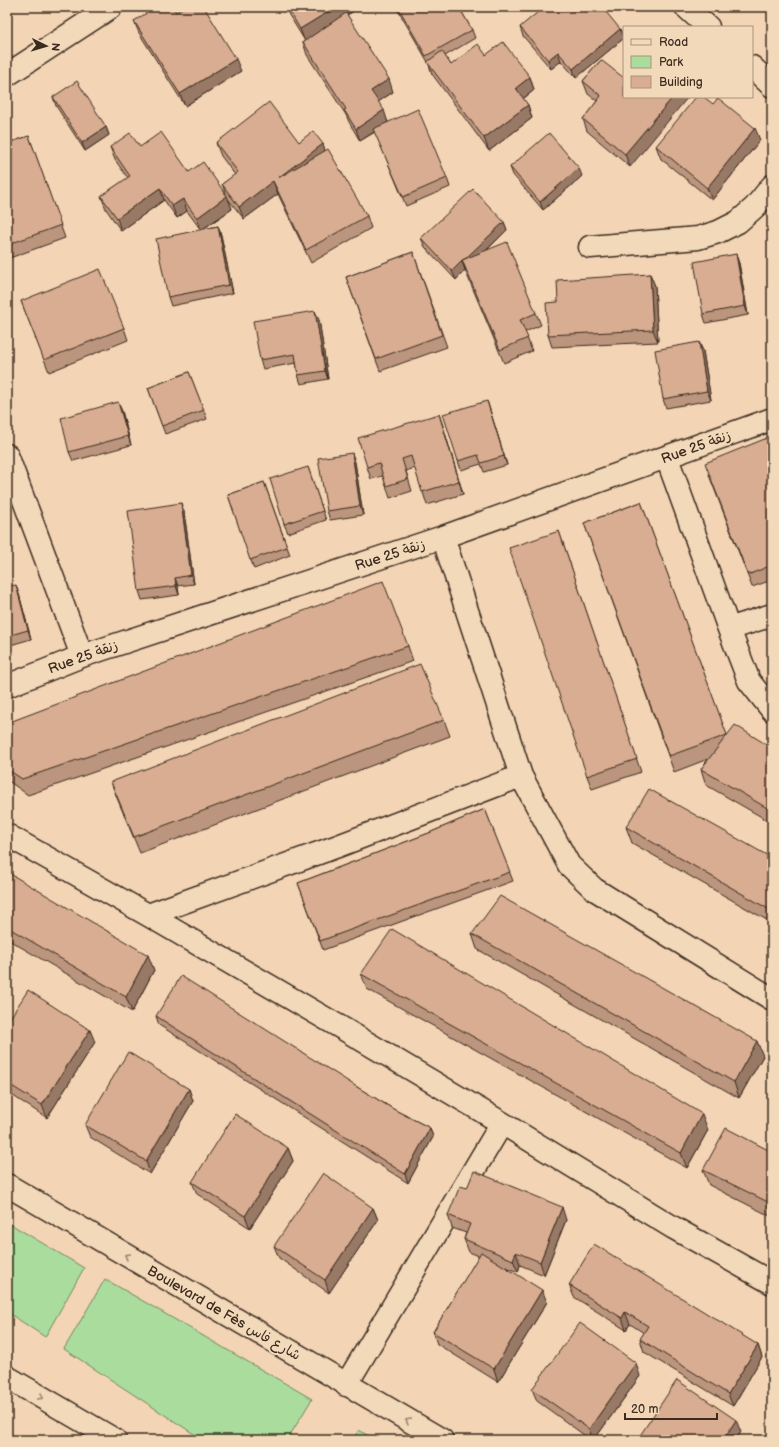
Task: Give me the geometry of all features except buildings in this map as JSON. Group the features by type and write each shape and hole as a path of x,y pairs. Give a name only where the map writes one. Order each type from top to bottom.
{"street":[{"path":"7,75 111,7"},
{"path":"753,68 772,86"},
{"path":"590,247 698,238 718,232 738,222 755,206 772,186"},
{"name":"Rue 25 زنقة","path":"7,686 82,656 443,537 772,419"},
{"path":"7,455 82,656"},
{"path":"666,458 749,681 772,710"},
{"path":"443,537 521,776 569,865 594,889 772,998"},
{"path":"729,629 772,615"},
{"path":"148,915 338,846 521,776"},
{"path":"7,835 148,915 502,1123 674,1228 772,1283"},
{"path":"346,1385 502,1123"},
{"name":"Boulevard de Fès شارع فاس","path":"7,1185 442,1440"},
{"path":"7,1377 115,1440"}],"green space":[{"path":"7,1222 84,1268 45,1337 7,1312"},
{"path":"105,1279 312,1399 287,1440 203,1440 64,1349"},
{"path":"359,1430 375,1440 352,1440"}]}
